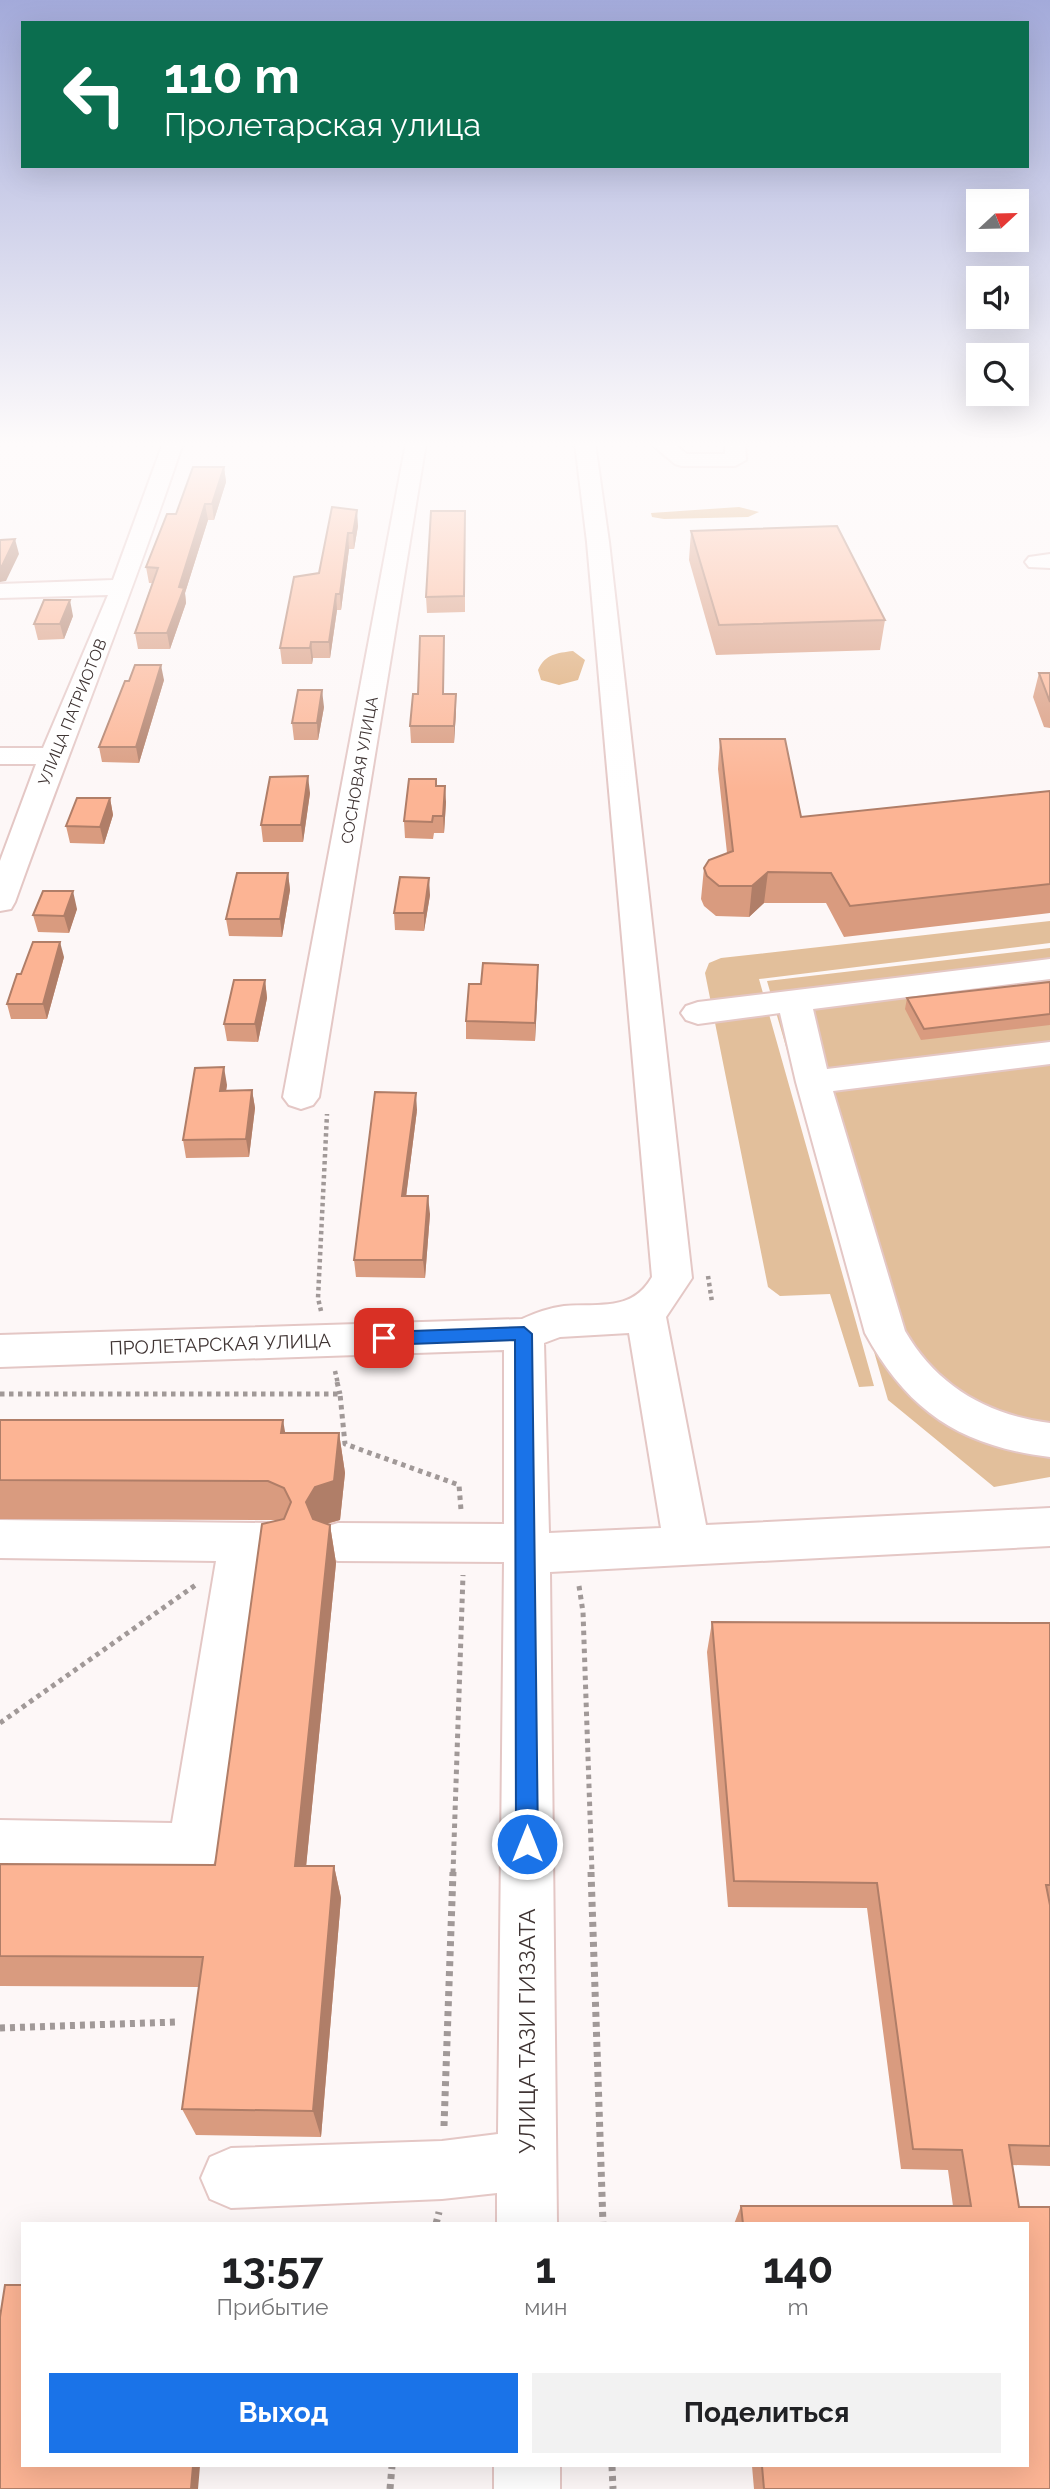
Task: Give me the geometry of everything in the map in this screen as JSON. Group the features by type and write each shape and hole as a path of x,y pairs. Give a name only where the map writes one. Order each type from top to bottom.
{"street":[{"name":"УЛИЦА ПАТРИОТОВ","path":"0,902 53,756 133,559"},
{"name":"СОСНОВАЯ УЛИЦА","path":"301,1097 396,559"},
{"path":"600,559 672,1278 661,1297 645,1311 687,1547"},
{"path":"0,591 123,587"},
{"path":"0,756 53,756"},
{"path":"698,1013 1050,969"},
{"path":"794,1000 813,1082 886,1333 898,1359 920,1386 955,1412 989,1428 1027,1438 1050,1440"},
{"path":"813,1082 1050,1053"},
{"name":"ПРОЛЕТАРСКАЯ УЛИЦА","path":"0,1351 524,1334 560,1322 612,1322 645,1311"},
{"name":"УЛИЦА ТАЗИ ГИЗЗАТА","path":"524,1334 527,1549 527,2222"},
{"path":"338,1542 464,1543 527,1549 687,1547 1050,1527"},
{"path":"0,1539 252,1545 194,1849 0,1845"},
{"path":"231,2178 439,2197 527,2160"},
{"path":"527,2467 527,2489"}],"path":[{"path":"301,1097 327,1108 317,1298 340,1394 345,1444 459,1485 464,1543 439,2197"},
{"path":"0,1394 340,1394"},
{"path":"0,1723 252,1545"},
{"path":"591,1583 579,1584 583,1626 603,2222"},
{"path":"0,2028 176,2022"},
{"path":"390,2489 392,2467"},
{"path":"612,2467 613,2489"}],"shaded area":[{"path":"573,651 585,660 578,680 559,685 541,680 538,670 548,657"},
{"path":"1050,921 1050,943 759,979 874,1386 859,1387 830,1294 780,1296 768,1287 705,973 709,963 721,958"},
{"path":"1050,948 1050,1477 994,1487 888,1400 767,981"}],"building":[{"path":"149,559 188,559 179,587 184,588 167,633 135,633 158,568 146,567"},
{"path":"322,559 345,559 329,642 311,642 310,648 280,648 294,577 319,573"},
{"path":"428,559 464,559 464,596 426,597"},
{"path":"699,559 854,559 885,620 719,625"},
{"path":"44,600 70,600 60,624 34,624"},
{"path":"420,636 444,636 443,694 456,694 454,726 410,726 413,694 418,694"},
{"path":"135,665 161,665 136,747 99,747 125,681 129,681"},
{"path":"1039,673 1050,673 1050,702"},
{"path":"298,690 322,690 317,723 292,723"},
{"path":"720,739 785,739 801,817 1050,791 1050,884 850,906 831,873 768,872 752,886 719,886 707,876 704,868 709,860 733,851"},
{"path":"308,776 301,825 261,825 270,777"},
{"path":"409,779 436,779 436,786 445,786 443,816 433,816 432,822 404,821"},
{"path":"77,798 110,798 100,827 66,826"},
{"path":"237,873 288,873 280,919 226,919"},
{"path":"400,877 429,878 424,913 394,913"},
{"path":"43,891 73,891 64,916 33,915"},
{"path":"33,942 60,942 43,1004 7,1004 17,974 21,974"},
{"path":"483,963 538,965 535,1023 466,1021 469,984 481,984"},
{"path":"234,980 265,980 255,1024 224,1024"},
{"path":"1050,982 1050,1014 924,1029 907,998"},
{"path":"224,1067 220,1091 252,1090 246,1139 183,1140 195,1068"},
{"path":"375,1092 416,1093 402,1196 428,1196 423,1260 354,1260"},
{"path":"0,1420 283,1420 281,1433 339,1433 334,1481 315,1487 306,1502 313,1519 330,1525 295,1866 334,1866 313,2111 182,2109 203,1957 0,1956 0,1864 215,1865 262,1524 284,1519 291,1502 284,1488 268,1481 0,1480"},
{"path":"712,1622 1050,1623 1050,1885 1046,1885 1050,1905 1050,2146 1009,2145 1019,2207 1050,2207 1050,2489 764,2489 762,2467 1029,2467 1029,2222 743,2222 741,2206 971,2206 962,2150 913,2149 877,1883 734,1881"},
{"path":"5,2285 21,2285 21,2467 193,2467 191,2489 0,2489 0,2317"}],"route":[{"path":"384,1338 524,1334 527,1844"}]}
